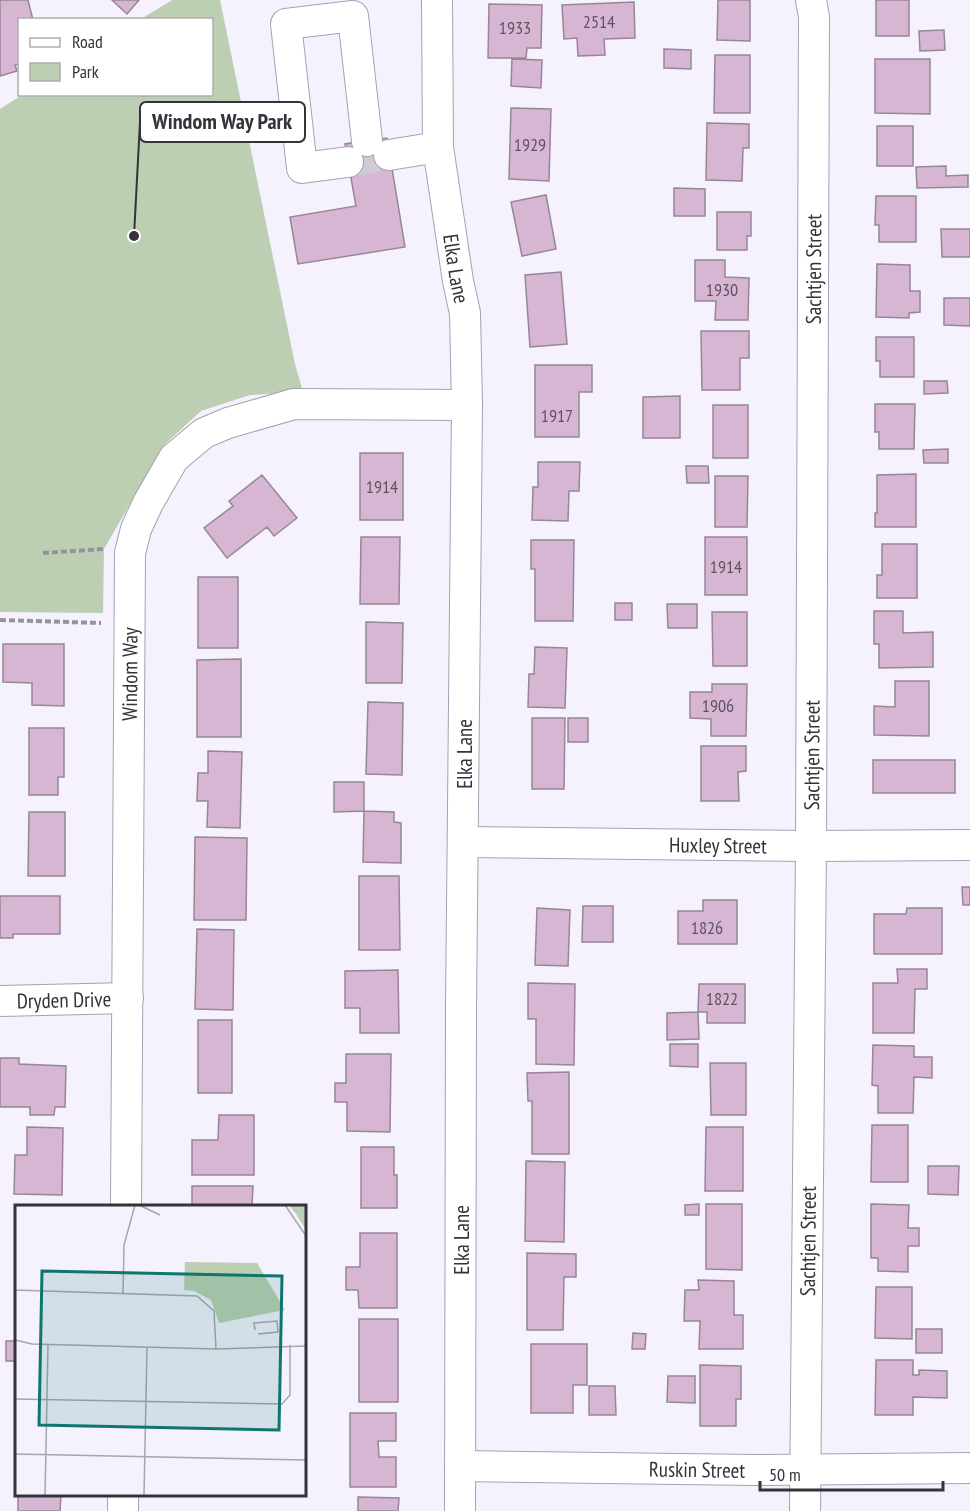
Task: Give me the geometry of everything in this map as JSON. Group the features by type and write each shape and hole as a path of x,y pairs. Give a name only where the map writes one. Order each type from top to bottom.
{"street":[{"name":"Elka Lane","path":"437,0 438,147 465,313 460,1511"},
{"name":"Sachtjen Street","path":"805,1511 811,846 814,29 811,0"},
{"path":"368,153 353,16 286,24 302,168 368,153 438,147"},
{"name":"Windom Way","path":"126,1205 130,553 136,530 148,503 174,458 204,433 228,423 294,404 466,405"},
{"name":"Huxley Street","path":"464,842 811,846 970,845"},
{"name":"Dryden Drive","path":"0,1001 128,998"},
{"name":"Ruskin Street","path":"460,1466 970,1468"}],"path":[{"path":"43,553 105,549"},
{"path":"0,620 101,622"}],"green space":[{"path":"172,0 220,0 295,364 303,392 250,395 201,411 164,445 104,549 103,613 0,612 0,109 20,96 213,96 213,18 143,18"}],"building":[{"path":"0,0 28,0 32,18 18,18 18,64 15,65 17,71 0,76"},
{"path":"112,0 139,0 127,14"},
{"path":"718,0 750,0 750,41 717,40"},
{"path":"876,0 909,0 909,36 876,36"},
{"path":"634,2 635,38 604,39 605,55 578,56 577,38 564,39 562,5"},
{"path":"489,4 542,5 541,48 527,48 526,58 488,58"},
{"path":"944,30 945,50 920,51 919,31"},
{"path":"664,49 691,50 691,69 664,68"},
{"path":"715,55 750,55 750,113 714,113"},
{"path":"512,59 542,60 541,88 511,86"},
{"path":"875,59 930,59 930,114 875,113"},
{"path":"511,108 551,109 549,181 509,179"},
{"path":"707,123 749,124 749,148 743,148 742,181 706,180"},
{"path":"877,126 913,126 913,166 877,166"},
{"path":"387,138 405,247 298,264 290,217 356,206 345,144"},
{"path":"946,166 946,176 968,175 968,187 917,188 916,167"},
{"path":"674,188 705,189 705,216 674,216"},
{"path":"546,195 556,249 522,256 511,202"},
{"path":"876,196 916,196 916,242 879,242 879,225 875,225"},
{"path":"717,212 751,212 751,236 747,236 747,250 717,250"},
{"path":"941,229 970,229 970,257 942,257"},
{"path":"695,260 725,260 725,277 749,278 748,320 715,320 716,301 695,301"},
{"path":"877,264 910,265 910,291 920,291 920,312 909,313 909,318 876,317"},
{"path":"561,272 567,344 530,347 525,275"},
{"path":"944,298 970,298 970,326 944,325"},
{"path":"701,331 749,331 749,358 740,358 740,390 702,390"},
{"path":"876,337 914,337 914,377 880,377 880,361 876,361"},
{"path":"535,365 592,365 592,392 579,392 579,437 535,437"},
{"path":"924,381 947,381 948,393 924,394"},
{"path":"680,396 680,438 643,438 643,397"},
{"path":"875,404 915,404 914,449 879,449 879,432 875,432"},
{"path":"713,405 748,405 748,458 713,458"},
{"path":"948,449 948,463 924,463 923,450"},
{"path":"360,453 403,453 403,520 360,520"},
{"path":"538,462 580,462 579,491 569,491 568,521 532,520 533,487 538,487"},
{"path":"686,466 708,466 709,483 687,483"},
{"path":"916,474 916,527 875,527 877,475"},
{"path":"262,475 297,518 274,536 267,527 227,558 204,528 233,506 229,501"},
{"path":"715,476 748,476 747,527 715,527"},
{"path":"361,537 400,537 399,604 360,604"},
{"path":"705,537 747,537 747,595 705,595"},
{"path":"531,540 574,540 573,621 535,621 535,569 531,569"},
{"path":"882,544 917,544 917,598 877,598 877,575 882,575"},
{"path":"198,577 238,577 238,648 198,648"},
{"path":"615,603 632,603 632,620 615,620"},
{"path":"667,604 697,604 697,628 668,628"},
{"path":"874,611 903,611 903,633 933,632 933,667 879,668 879,644 874,644"},
{"path":"712,612 747,612 747,666 713,666"},
{"path":"366,622 403,623 402,683 366,683"},
{"path":"3,644 64,644 64,706 32,705 32,683 3,682"},
{"path":"535,647 567,648 565,708 528,707 529,674 534,674"},
{"path":"241,659 241,737 197,737 197,660"},
{"path":"895,681 929,681 929,736 874,735 874,706 895,707"},
{"path":"712,684 747,684 746,736 711,736 711,719 690,718 690,692 712,692"},
{"path":"368,702 403,703 402,775 366,774"},
{"path":"532,718 565,718 564,789 532,789"},
{"path":"568,718 588,718 588,742 568,742"},
{"path":"29,728 64,728 64,777 58,777 58,795 29,795"},
{"path":"701,746 746,746 746,771 738,772 739,801 701,801"},
{"path":"208,751 242,752 240,828 207,827 208,801 197,801 198,773 208,773"},
{"path":"873,760 955,760 955,793 873,793"},
{"path":"334,782 364,782 364,811 334,812"},
{"path":"364,811 394,812 394,822 401,823 401,863 363,862"},
{"path":"29,812 65,812 65,876 28,876"},
{"path":"195,837 247,838 246,920 194,920"},
{"path":"359,876 399,876 400,950 359,950"},
{"path":"962,887 970,887 970,905 963,905"},
{"path":"0,896 60,896 60,934 13,934 13,938 0,938"},
{"path":"703,900 737,900 737,944 678,944 678,911 703,911"},
{"path":"583,906 613,906 613,942 582,942"},
{"path":"537,908 570,910 568,966 535,965"},
{"path":"907,908 942,908 942,954 874,954 874,914 906,914"},
{"path":"197,929 234,930 233,1010 195,1009"},
{"path":"897,969 927,969 927,989 915,989 914,1033 873,1033 873,983 898,983"},
{"path":"398,970 399,1033 360,1033 360,1008 345,1008 345,971"},
{"path":"528,983 575,984 574,1065 536,1064 536,1019 528,1019"},
{"path":"699,984 745,984 745,1023 707,1023 707,1012 698,1012"},
{"path":"698,1012 699,1039 667,1040 667,1013"},
{"path":"198,1020 232,1020 232,1093 198,1093"},
{"path":"670,1044 698,1044 698,1067 670,1066"},
{"path":"873,1045 914,1046 914,1057 932,1057 932,1078 914,1077 913,1113 878,1113 878,1086 872,1085"},
{"path":"346,1054 391,1054 390,1132 347,1131 347,1102 335,1102 335,1083 346,1083"},
{"path":"0,1058 19,1058 19,1064 66,1066 65,1107 55,1107 54,1115 30,1115 30,1107 0,1107"},
{"path":"710,1063 746,1063 746,1115 711,1115"},
{"path":"569,1072 569,1154 532,1154 532,1101 528,1101 527,1073"},
{"path":"219,1115 254,1115 254,1175 192,1175 192,1140 218,1140"},
{"path":"872,1125 908,1125 908,1182 871,1182"},
{"path":"27,1127 63,1128 62,1195 14,1194 15,1155 27,1155"},
{"path":"706,1127 743,1127 743,1191 705,1191"},
{"path":"361,1147 394,1147 397,1208 361,1208"},
{"path":"526,1161 565,1162 564,1242 525,1241"},
{"path":"928,1166 959,1166 958,1195 928,1194"},
{"path":"192,1186 253,1186 252,1205 192,1205"},
{"path":"699,1204 699,1215 685,1215 685,1205"},
{"path":"706,1204 742,1204 742,1270 706,1269"},
{"path":"871,1204 909,1205 908,1228 919,1228 919,1246 908,1246 908,1272 878,1271 878,1258 871,1258"},
{"path":"360,1233 397,1233 397,1308 359,1308 358,1290 346,1290 346,1267 360,1267"},
{"path":"527,1253 576,1254 576,1277 564,1277 563,1330 527,1330"},
{"path":"698,1280 734,1281 734,1315 743,1315 743,1349 699,1349 700,1321 684,1321 685,1290 699,1290"},
{"path":"876,1287 912,1287 912,1339 875,1338"},
{"path":"359,1319 398,1319 398,1402 359,1402"},
{"path":"916,1329 942,1329 942,1353 916,1353"},
{"path":"633,1333 646,1334 645,1349 632,1349"},
{"path":"6,1341 15,1341 15,1361 6,1361"},
{"path":"531,1344 587,1344 587,1385 573,1385 573,1413 531,1413"},
{"path":"876,1360 913,1360 913,1375 919,1375 919,1370 947,1371 947,1398 913,1397 913,1415 875,1415"},
{"path":"700,1365 741,1366 741,1399 736,1399 736,1426 700,1426"},
{"path":"668,1376 695,1376 695,1403 667,1402"},
{"path":"589,1386 615,1386 616,1415 589,1415"},
{"path":"350,1413 396,1413 396,1441 378,1441 379,1457 396,1457 396,1487 350,1487"},
{"path":"18,1496 61,1496 60,1511 18,1511"},
{"path":"358,1497 399,1498 398,1511 358,1511"}],"tunnel":[{"path":"348,162 389,155"}],"place":[{"name":"Windom Way Park","path":"134,236"}]}
